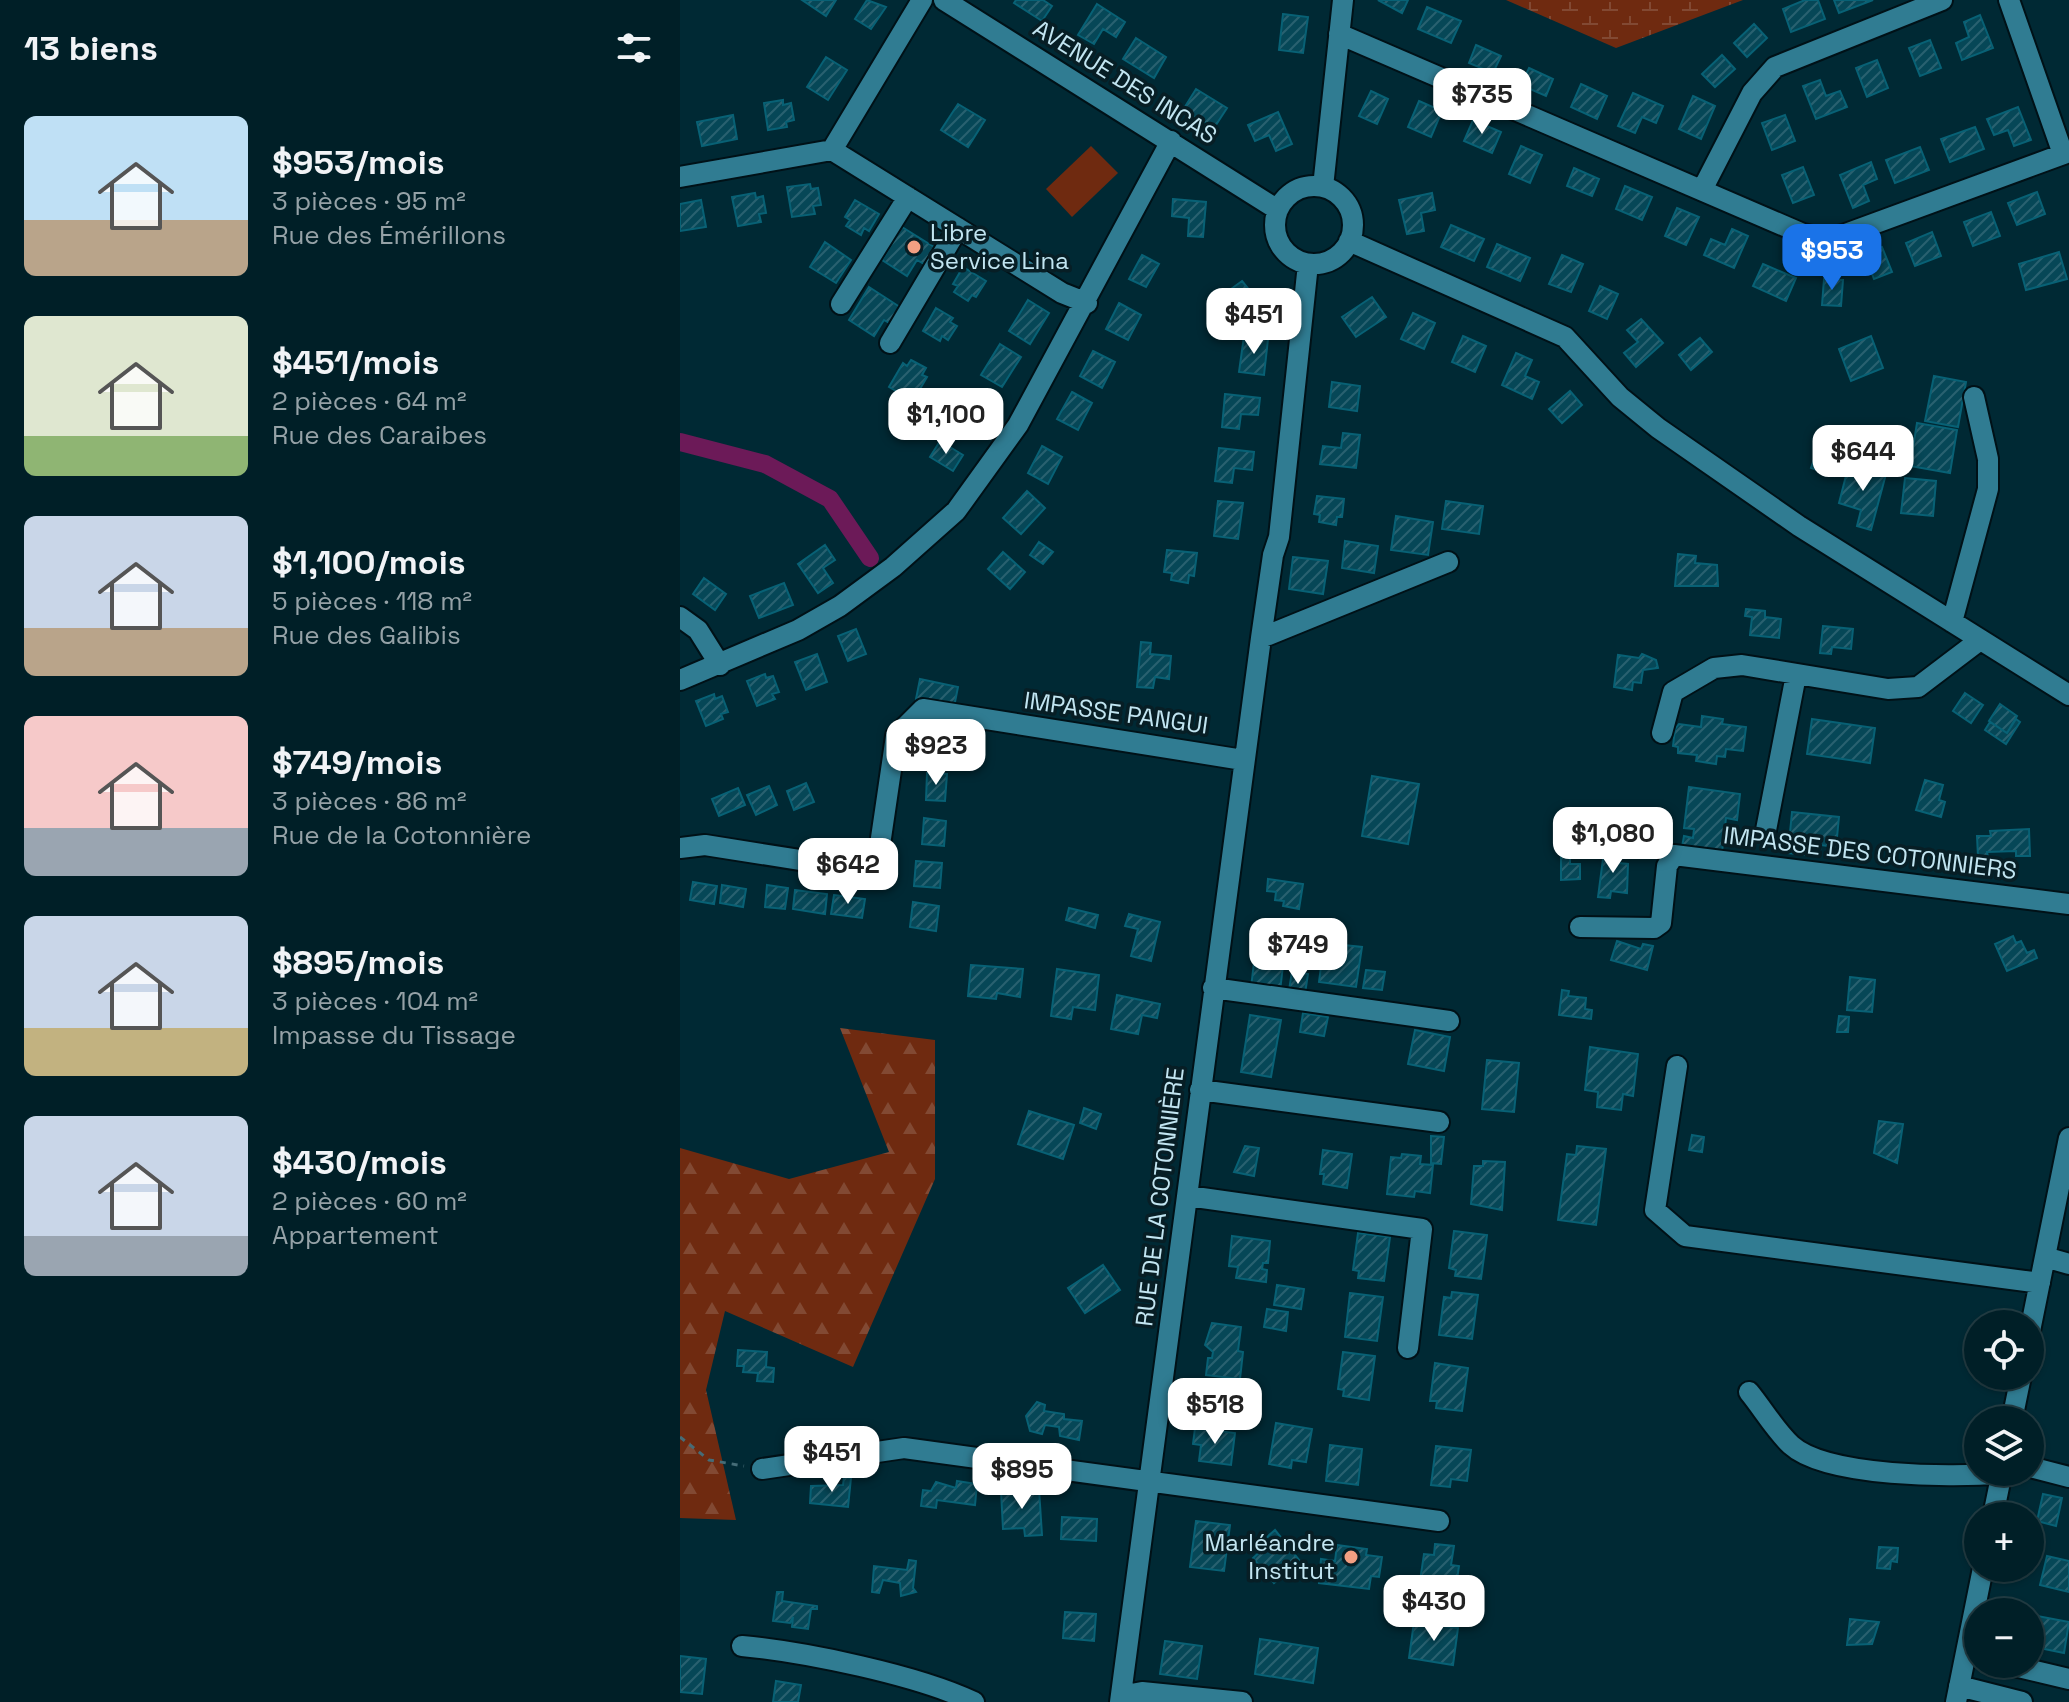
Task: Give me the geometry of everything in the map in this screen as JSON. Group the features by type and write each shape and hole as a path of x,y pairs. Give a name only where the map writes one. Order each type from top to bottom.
{"street":[{"path":"832,150 922,0"},
{"name":"AVENUE DES INCAS","path":"944,0 1278,210"},
{"path":"1323,187 1343,0"},
{"path":"1702,190 1752,93 1775,67 1942,0"},
{"path":"1339,34 1803,234 1823,239 1900,215 2066,153 2009,0"},
{"path":"680,680 720,665 840,606 893,567 956,511 1018,425 1087,303 1171,141"},
{"path":"680,177 832,150 1062,293 1087,303"},
{"path":"1323,187 1335,193 1351,214 1349,241 1337,257 1308,264 1284,250 1275,224 1278,210 1292,193 1323,187"},
{"path":"841,304 908,197"},
{"path":"890,343 958,228"},
{"path":"1349,241 1565,337 1620,397 1658,428 1799,526 2069,695"},
{"name":"RUE DE LA COTONNIÈRE","path":"1121,1699 1244,753 1273,555 1279,537 1308,264"},
{"path":"1952,622 1988,489 1988,459 1974,397"},
{"path":"1261,638 1448,562"},
{"path":"680,617 698,630 720,665"},
{"path":"1662,733 1673,692 1714,668 1742,665 1888,689 1918,687 1980,640"},
{"path":"1766,830 1796,675"},
{"name":"IMPASSE PANGUI","path":"680,848 705,845 876,872 896,736 923,709 1244,753"},
{"name":"IMPASSE DES COTONNIERS","path":"1580,927 1654,928 1661,923 1667,866 1674,855 2069,904"},
{"path":"1213,988 1449,1021"},
{"path":"1677,1066 1655,1210 1685,1236 2040,1283"},
{"path":"1200,1090 1439,1122"},
{"path":"2034,1310 2069,1138"},
{"path":"1188,1196 1422,1229 1408,1348"},
{"path":"2045,1257 2069,1264"},
{"path":"1749,1392 1792,1446 1826,1464 1964,1477"},
{"path":"762,1469 904,1448 1028,1462 1149,1483 1439,1521"},
{"path":"2044,1471 2069,1477"},
{"path":"742,1646 883,1673 950,1691 974,1702"},
{"path":"2044,1673 2069,1679"},
{"path":"1121,1699 1142,1692 1242,1702"},
{"path":"1958,1694 2022,1702"}],"path":[{"path":"680,1437 709,1460 762,1469"}],"green space":[{"path":"1506,0 1743,0 1616,48"},
{"path":"1091,146 1118,173 1072,217 1046,189"},
{"path":"840,1028 935,1040 935,1179 853,1367 725,1311 706,1390 736,1520 680,1518 680,1148 789,1179 889,1152"}],"building":[{"path":"802,0 836,0 826,16"},
{"path":"867,0 886,7 871,29 855,19"},
{"path":"1016,0 1043,0 1052,6 1042,21 1014,3"},
{"path":"1378,0 1408,0 1402,13"},
{"path":"1805,0 1818,0 1825,19 1791,32 1783,9"},
{"path":"1834,0 1873,0 1839,13"},
{"path":"1097,4 1125,22 1116,37 1103,29 1094,44 1078,35"},
{"path":"1427,7 1461,21 1451,43 1418,29"},
{"path":"1283,14 1308,17 1303,53 1279,50"},
{"path":"1980,15 1993,48 1962,60 1956,43 1969,37 1964,22"},
{"path":"1754,24 1767,38 1747,57 1734,43"},
{"path":"1136,38 1166,57 1154,78 1123,59"},
{"path":"1930,40 1941,68 1920,76 1909,48"},
{"path":"1476,45 1501,56 1493,73 1469,63"},
{"path":"1722,55 1735,69 1715,87 1702,74"},
{"path":"826,57 847,70 828,100 807,87"},
{"path":"1877,60 1888,88 1867,97 1856,68"},
{"path":"1529,68 1553,79 1546,96 1521,85"},
{"path":"1820,80 1826,96 1840,91 1847,107 1816,119 1803,86"},
{"path":"1581,84 1607,96 1597,119 1571,107"},
{"path":"1196,89 1227,108 1214,128 1183,110"},
{"path":"1371,91 1388,99 1377,124 1359,116"},
{"path":"1633,93 1663,106 1656,123 1642,117 1635,133 1618,126"},
{"path":"1693,96 1715,106 1701,139 1679,129"},
{"path":"783,100 783,105 791,103 794,120 786,122 787,127 768,130 764,103"},
{"path":"1419,101 1442,111 1431,137 1408,127"},
{"path":"958,104 985,120 968,147 941,130"},
{"path":"2018,107 2031,140 2014,146 2008,130 1994,135 1987,119"},
{"path":"1278,112 1292,144 1276,151 1269,135 1255,141 1248,125"},
{"path":"733,115 737,139 702,146 697,122"},
{"path":"1785,115 1795,141 1772,150 1762,123"},
{"path":"1473,120 1501,132 1492,153 1464,141"},
{"path":"1975,127 1984,149 1950,162 1941,139"},
{"path":"1521,146 1542,155 1530,183 1509,174"},
{"path":"1920,147 1929,170 1895,183 1886,160"},
{"path":"1871,162 1877,179 1863,185 1869,201 1853,208 1840,175"},
{"path":"1803,167 1814,195 1793,203 1782,175"},
{"path":"1574,168 1599,179 1592,196 1567,186"},
{"path":"810,184 811,189 818,188 821,205 813,206 815,214 792,217 787,187"},
{"path":"1625,186 1652,197 1642,220 1616,209"},
{"path":"2037,192 2045,214 2017,225 2008,203"},
{"path":"755,193 756,198 763,196 766,213 759,214 761,222 738,226 732,197"},
{"path":"1432,193 1435,210 1421,213 1424,231 1407,234 1399,200"},
{"path":"1173,199 1206,202 1203,237 1188,236 1189,218 1172,216"},
{"path":"701,200 706,227 680,231 680,204"},
{"path":"855,200 879,214 869,231 864,228 861,235 846,226 850,220 845,217"},
{"path":"1677,208 1699,217 1686,245 1665,236"},
{"path":"1991,212 2000,236 1973,246 1964,222"},
{"path":"1451,225 1484,239 1474,261 1441,247"},
{"path":"902,227 939,250 929,267 917,260 907,276 882,260"},
{"path":"1732,229 1748,236 1734,268 1704,255 1711,239 1725,245"},
{"path":"1932,232 1941,256 1915,266 1906,243"},
{"path":"825,242 851,260 836,283 810,267"},
{"path":"1497,244 1530,258 1520,281 1487,267"},
{"path":"1882,247 1892,272 1874,279 1864,254"},
{"path":"2059,252 2067,279 2026,290 2019,264"},
{"path":"1142,255 1159,264 1146,287 1129,279"},
{"path":"1562,255 1583,264 1571,292 1549,284"},
{"path":"1763,264 1796,278 1786,301 1753,286"},
{"path":"963,267 986,281 976,297 972,295 968,301 954,292 958,286 953,284"},
{"path":"1824,279 1843,280 1841,306 1822,305"},
{"path":"1242,281 1259,302 1244,314 1227,292"},
{"path":"1600,286 1618,294 1607,319 1589,311"},
{"path":"869,287 906,311 896,327 884,320 874,336 849,320"},
{"path":"1372,297 1386,317 1356,337 1342,317"},
{"path":"1028,300 1049,313 1030,344 1009,331"},
{"path":"1119,303 1141,315 1128,340 1106,329"},
{"path":"936,308 953,318 950,322 957,326 948,340 942,336 940,341 923,331"},
{"path":"1413,313 1435,323 1424,349 1401,339"},
{"path":"1641,319 1663,343 1636,367 1624,353 1638,342 1627,330"},
{"path":"1244,336 1268,339 1264,375 1239,372"},
{"path":"1463,336 1486,346 1475,372 1452,362"},
{"path":"1871,336 1883,368 1851,381 1839,349"},
{"path":"1700,338 1712,352 1691,370 1679,355"},
{"path":"1000,344 1021,357 1002,387 981,375"},
{"path":"1093,351 1115,362 1102,388 1080,376"},
{"path":"1516,353 1532,360 1525,376 1539,382 1532,399 1502,385"},
{"path":"911,360 926,368 922,375 927,377 913,401 889,387 903,363 907,366"},
{"path":"1934,376 1966,382 1958,427 1925,421"},
{"path":"1332,382 1360,386 1357,411 1329,407"},
{"path":"1570,391 1582,405 1562,423 1549,409"},
{"path":"1072,392 1092,403 1078,430 1057,419"},
{"path":"973,394 988,403 984,409 988,412 978,428 955,414 965,398 969,400"},
{"path":"1225,394 1260,398 1258,415 1241,414 1239,429 1222,427"},
{"path":"1917,423 1957,430 1950,473 1910,466"},
{"path":"1343,433 1360,435 1356,468 1320,464 1323,446 1341,448"},
{"path":"940,441 963,455 953,471 930,457"},
{"path":"1820,443 1843,452 1834,476 1811,468"},
{"path":"1042,446 1062,457 1048,484 1028,473"},
{"path":"1219,448 1254,452 1252,470 1234,468 1232,483 1215,481"},
{"path":"1849,464 1886,474 1871,530 1857,526 1861,510 1839,503"},
{"path":"1905,478 1936,481 1933,516 1901,513"},
{"path":"1027,491 1045,508 1021,534 1003,518"},
{"path":"1317,496 1344,499 1342,517 1337,517 1336,525 1319,522 1320,515 1314,514"},
{"path":"1218,501 1243,503 1238,539 1214,536"},
{"path":"1446,501 1483,506 1479,534 1442,529"},
{"path":"1396,516 1433,522 1428,555 1391,550"},
{"path":"1345,541 1378,546 1374,573 1342,568"},
{"path":"1039,542 1053,552 1043,564 1030,555"},
{"path":"825,545 835,560 823,568 833,583 818,593 798,564"},
{"path":"1167,550 1197,553 1194,576 1189,575 1188,583 1171,580 1172,573 1164,572"},
{"path":"1003,552 1025,572 1010,589 988,569"},
{"path":"1678,554 1696,556 1695,563 1717,565 1718,586 1675,586"},
{"path":"1293,557 1328,561 1323,594 1289,589"},
{"path":"704,578 726,594 715,610 693,594"},
{"path":"784,583 793,605 759,618 750,596"},
{"path":"1746,609 1765,611 1765,617 1781,619 1779,638 1750,635 1752,617 1745,616"},
{"path":"1823,626 1853,629 1851,649 1832,647 1831,654 1820,653"},
{"path":"856,629 866,654 848,661 838,636"},
{"path":"1141,642 1151,643 1150,654 1171,656 1169,679 1155,677 1153,688 1137,687"},
{"path":"817,654 827,682 806,690 795,662"},
{"path":"1642,654 1656,660 1658,668 1643,670 1641,683 1633,682 1632,690 1614,687 1618,655 1639,658"},
{"path":"765,674 766,678 773,676 779,692 772,694 775,699 757,706 747,681"},
{"path":"920,679 958,687 954,707 916,699"},
{"path":"1965,693 1983,705 1971,723 1953,711"},
{"path":"714,694 715,699 722,696 728,712 721,714 723,719 706,726 696,701"},
{"path":"2000,704 2017,716 2007,733 1989,721"},
{"path":"1702,716 1723,719 1722,724 1746,727 1743,751 1726,749 1725,757 1717,756 1716,764 1696,761 1697,755 1678,753 1678,747 1673,746 1675,729 1679,724 1701,727"},
{"path":"1812,719 1875,728 1870,763 1807,754"},
{"path":"2016,719 2020,722 2006,744 1985,730 1990,722 2007,733"},
{"path":"931,733 957,735 955,757 929,755"},
{"path":"927,773 947,774 945,801 926,800"},
{"path":"1372,776 1419,784 1408,844 1362,836"},
{"path":"1925,780 1943,785 1939,800 1945,802 1941,817 1916,810"},
{"path":"806,783 814,802 794,810 787,791"},
{"path":"769,786 777,805 756,815 747,795"},
{"path":"1689,787 1740,794 1737,820 1726,818 1722,852 1682,847 1684,836 1693,838 1694,829 1684,828"},
{"path":"738,788 745,805 719,816 712,799"},
{"path":"1792,812 1839,817 1836,847 1821,845 1819,856 1788,853"},
{"path":"924,818 946,821 944,846 922,844"},
{"path":"2029,829 2030,856 2016,856 2016,851 1987,852 1988,857 1978,857 1977,836 1991,836 1990,831"},
{"path":"1604,851 1620,853 1619,863 1628,864 1627,893 1611,891 1610,898 1598,897"},
{"path":"1561,857 1570,857 1570,864 1580,864 1580,879 1561,880"},
{"path":"916,861 942,863 940,888 914,886"},
{"path":"1268,879 1303,884 1299,909 1283,906 1284,901 1275,900 1276,892 1267,891"},
{"path":"693,882 717,886 714,904 690,900"},
{"path":"722,885 746,889 743,907 720,903"},
{"path":"767,885 788,888 785,909 765,907"},
{"path":"795,890 827,894 825,914 793,909"},
{"path":"834,895 865,899 862,918 831,914"},
{"path":"913,902 939,906 936,931 910,927"},
{"path":"1069,908 1098,915 1095,928 1066,920"},
{"path":"1129,914 1160,922 1151,961 1131,956 1138,929 1125,926"},
{"path":"2013,936 2016,943 2021,941 2027,953 2034,950 2037,958 2007,971 1995,944"},
{"path":"1617,941 1641,949 1643,944 1653,946 1647,970 1611,960"},
{"path":"1324,943 1362,947 1356,987 1319,982"},
{"path":"1256,945 1285,949 1280,991 1251,988"},
{"path":"971,965 1023,969 1020,997 997,993 996,999 968,996"},
{"path":"1057,969 1099,975 1095,1010 1073,1007 1071,1019 1051,1016"},
{"path":"1366,970 1385,972 1382,990 1363,988"},
{"path":"1292,971 1308,974 1304,1000 1288,997"},
{"path":"1850,977 1875,980 1872,1012 1847,1010"},
{"path":"1562,990 1569,991 1568,996 1586,998 1585,1009 1592,1010 1591,1019 1559,1015"},
{"path":"1117,995 1160,1004 1157,1018 1142,1015 1138,1034 1111,1029"},
{"path":"1303,1013 1328,1017 1324,1036 1300,1032"},
{"path":"1250,1015 1281,1020 1271,1077 1241,1072"},
{"path":"1839,1016 1849,1017 1848,1032 1837,1032"},
{"path":"1415,1030 1450,1037 1444,1071 1408,1064"},
{"path":"1590,1047 1638,1054 1633,1096 1623,1094 1621,1110 1597,1107 1598,1092 1585,1090"},
{"path":"1487,1060 1519,1063 1514,1112 1482,1109"},
{"path":"1084,1108 1101,1114 1096,1129 1080,1123"},
{"path":"1029,1111 1074,1125 1063,1159 1018,1144"},
{"path":"1879,1121 1903,1124 1897,1163 1874,1153"},
{"path":"1692,1135 1704,1137 1702,1152 1689,1150"},
{"path":"1431,1136 1444,1137 1441,1164 1431,1163"},
{"path":"1245,1146 1259,1148 1254,1176 1234,1172"},
{"path":"1577,1146 1606,1149 1596,1225 1558,1220 1567,1154 1576,1155"},
{"path":"1323,1150 1352,1154 1347,1188 1323,1184 1324,1174 1320,1174"},
{"path":"1402,1154 1421,1156 1420,1164 1433,1165 1430,1193 1415,1191 1414,1197 1387,1194 1391,1157 1401,1158"},
{"path":"1483,1161 1505,1162 1502,1210 1471,1204 1474,1166 1483,1166"},
{"path":"1454,1231 1487,1235 1481,1279 1455,1276 1456,1270 1449,1268"},
{"path":"1358,1233 1390,1237 1384,1281 1358,1278 1359,1271 1353,1270"},
{"path":"1232,1236 1270,1241 1268,1263 1263,1263 1262,1269 1267,1270 1266,1282 1236,1278 1238,1267 1229,1266"},
{"path":"1103,1265 1120,1290 1085,1313 1068,1288"},
{"path":"1277,1285 1304,1289 1301,1309 1274,1305"},
{"path":"1452,1292 1478,1295 1472,1339 1439,1335 1444,1297 1451,1298"},
{"path":"1350,1293 1383,1297 1377,1341 1345,1337"},
{"path":"1267,1309 1288,1312 1286,1331 1264,1327"},
{"path":"1212,1323 1241,1327 1238,1351 1243,1352 1240,1379 1206,1375 1208,1358 1212,1358 1213,1352 1205,1345"},
{"path":"738,1350 767,1352 766,1367 774,1368 773,1382 757,1381 758,1373 743,1372 744,1366 737,1366"},
{"path":"1343,1352 1375,1356 1369,1400 1343,1396 1344,1390 1338,1389"},
{"path":"1435,1363 1468,1368 1462,1411 1436,1408 1437,1401 1430,1401"},
{"path":"1037,1402 1045,1405 1044,1411 1064,1414 1064,1419 1082,1421 1079,1440 1060,1436 1059,1427 1045,1425 1042,1434 1030,1431 1026,1416"},
{"path":"1276,1423 1312,1429 1306,1462 1292,1460 1291,1468 1269,1464"},
{"path":"1195,1428 1235,1433 1231,1465 1199,1461 1201,1445 1193,1444"},
{"path":"1330,1445 1362,1449 1358,1485 1326,1481"},
{"path":"1436,1446 1471,1450 1467,1481 1451,1479 1450,1487 1431,1485"},
{"path":"844,1477 851,1478 848,1507 810,1503 811,1486 843,1485"},
{"path":"957,1481 977,1484 975,1505 937,1500 936,1508 921,1506 923,1490 931,1491 936,1482 956,1488"},
{"path":"1039,1489 1042,1535 1025,1536 1024,1528 1003,1529 1001,1491"},
{"path":"2043,1494 2062,1498 2056,1526 2044,1523 2044,1502 2041,1502"},
{"path":"1062,1517 1097,1519 1096,1541 1061,1539"},
{"path":"1196,1521 1230,1525 1224,1571 1190,1567"},
{"path":"1275,1530 1300,1561 1274,1583 1253,1558 1264,1548 1260,1543"},
{"path":"1435,1544 1454,1546 1451,1565 1459,1566 1453,1606 1427,1602 1430,1583 1420,1581 1424,1554 1434,1555"},
{"path":"1337,1545 1367,1549 1366,1555 1382,1557 1379,1577 1371,1576 1369,1589 1319,1583 1321,1559 1335,1561"},
{"path":"1879,1547 1898,1548 1897,1562 1891,1561 1890,1569 1877,1568"},
{"path":"2047,1556 2069,1561 2069,1592 2040,1585 2044,1582"},
{"path":"909,1560 916,1561 913,1588 916,1592 901,1596 900,1583 883,1580 879,1593 872,1592 874,1566 907,1570"},
{"path":"777,1592 783,1592 782,1601 817,1606 817,1609 811,1609 808,1629 792,1627 793,1617 790,1623 773,1621"},
{"path":"1065,1612 1096,1614 1094,1641 1063,1638"},
{"path":"2044,1617 2069,1622 2064,1653 2044,1649"},
{"path":"1850,1619 1879,1622 1872,1644 1847,1645"},
{"path":"1414,1622 1458,1628 1453,1665 1409,1658"},
{"path":"1260,1639 1318,1648 1313,1683 1255,1674"},
{"path":"1165,1641 1202,1646 1197,1679 1160,1674"},
{"path":"680,1656 706,1659 702,1694 680,1692"},
{"path":"776,1681 801,1685 798,1702 773,1702"}],"waterway":[{"path":"680,442 765,464 830,499 870,558"}],"place":[{"name":"Libre Service Lina","path":"914,247"},
{"name":"Marléandre Institut","path":"1351,1557"}]}
